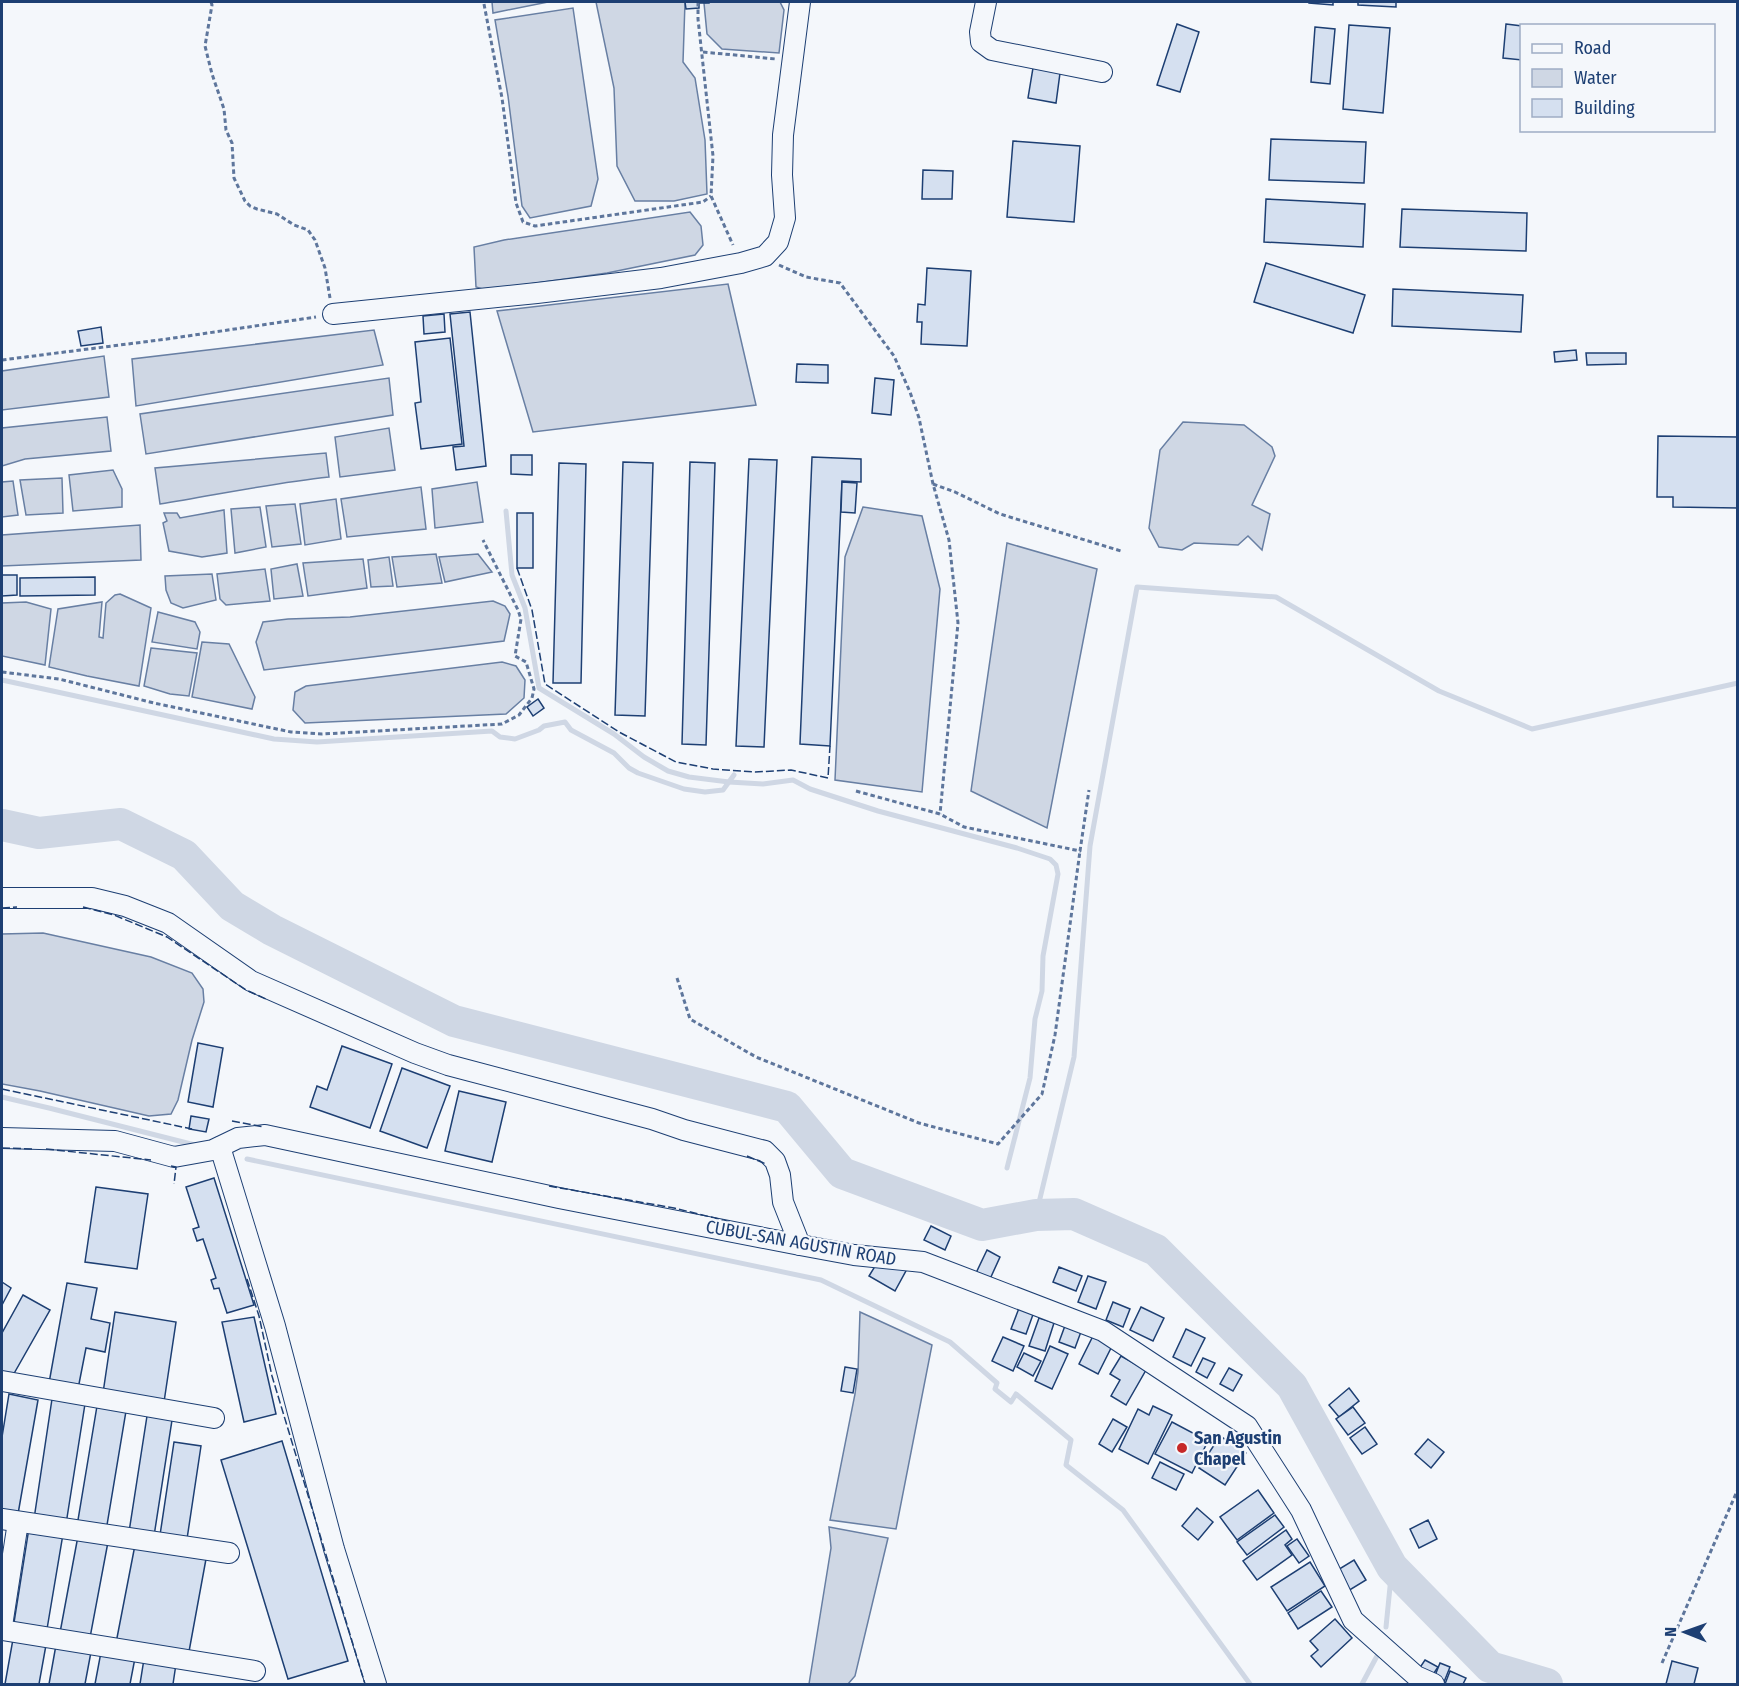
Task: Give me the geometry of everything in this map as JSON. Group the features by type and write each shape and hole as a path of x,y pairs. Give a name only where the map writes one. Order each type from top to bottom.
{"street":[{"path":"332,314 661,278 741,264 765,256 778,242 785,218 782,175 783,135 800,2"},
{"path":"986,2 980,32 981,42 992,50 1102,72"},
{"path":"2,898 92,898 125,906 168,923 251,981 415,1053 448,1065 765,1151 775,1161 780,1175 783,1202 800,1245"},
{"name":"CUBUL-SAN AGUSTIN ROAD","path":"2,1138 115,1141 174,1157 213,1150 238,1138 265,1135 559,1198 800,1245 854,1255 923,1262 1103,1331 1247,1426 1301,1510 1353,1620 1416,1676 1434,1684"},
{"path":"220,1147 275,1326 334,1549 376,1684"},
{"path":"2,1381 214,1418"},
{"path":"229,1553 10,1521 2,1628 255,1671"}],"path":[{"path":"2,360 167,339 332,314 325,268 315,240 308,230 294,225 278,214 250,206 245,201 234,178 232,143 226,130 224,109 205,46 211,2"},
{"path":"698,2 713,156 711,196 741,264"},
{"path":"484,4 502,98 516,203 523,222 535,226 692,204 703,202 711,196"},
{"path":"703,52 792,60"},
{"path":"765,256 806,277 840,283 894,356 919,418 933,484 949,540 958,623 940,814"},
{"path":"933,484 1000,514 1121,551"},
{"path":"2,672 59,680 154,704 291,732 322,734 502,724 519,715 532,698 534,689 526,662 515,657 521,619 518,610 483,540"},
{"path":"677,978 690,1019 756,1057 919,1123 998,1144 1042,1094 1055,1035 1089,790"},
{"path":"856,791 940,814 964,827 1080,851"},
{"path":"1662,1663 1737,1489"}],"water":[{"path":"492,2 548,2 493,13"},
{"path":"596,2 685,2 683,62 695,78 705,140 707,194 674,201 635,201 617,166 614,88"},
{"path":"780,2 784,10 779,53 722,49 707,34 704,3"},
{"path":"573,8 598,179 591,206 530,218 522,206 508,96 495,20"},
{"path":"690,212 701,226 703,245 695,255 607,273 486,290 476,287 474,247 504,240"},
{"path":"728,284 756,405 533,432 497,311"},
{"path":"374,330 383,365 136,406 132,359"},
{"path":"104,356 109,397 2,410 2,371"},
{"path":"389,378 393,415 146,454 140,414"},
{"path":"107,417 111,451 25,459 2,466 2,428"},
{"path":"1183,422 1244,425 1272,447 1275,456 1252,505 1270,514 1262,550 1248,536 1238,545 1194,543 1182,550 1159,547 1149,528 1160,450"},
{"path":"389,428 395,470 340,477 335,437"},
{"path":"326,453 329,477 160,504 155,468"},
{"path":"113,470 122,489 122,507 73,511 69,475"},
{"path":"62,478 63,513 26,515 20,480"},
{"path":"13,481 18,515 2,517 2,482"},
{"path":"477,482 483,522 435,528 432,489"},
{"path":"421,487 426,529 347,537 341,499"},
{"path":"336,499 341,539 305,545 300,504"},
{"path":"295,504 301,544 272,547 266,506"},
{"path":"260,507 266,547 235,553 231,509"},
{"path":"863,507 922,516 940,589 922,792 835,780 845,557"},
{"path":"224,510 227,553 202,557 169,551 163,523 167,521 164,513 177,513 180,518"},
{"path":"140,525 141,560 2,566 2,535"},
{"path":"1007,543 1097,569 1047,828 971,791"},
{"path":"436,554 442,583 397,587 392,557"},
{"path":"478,554 492,572 445,582 439,557"},
{"path":"389,557 393,586 371,587 368,560"},
{"path":"363,559 367,588 308,596 303,563"},
{"path":"297,564 303,596 274,599 271,569"},
{"path":"265,569 270,601 226,605 220,599 217,574"},
{"path":"212,574 216,600 183,608 171,603 166,590 165,576"},
{"path":"120,594 151,608 139,686 49,667 58,609 102,602 99,637 103,638 106,603 115,595"},
{"path":"493,601 505,606 510,614 504,641 264,670 256,642 263,622 350,617"},
{"path":"26,602 51,609 45,665 2,656 2,603"},
{"path":"158,612 195,622 200,632 197,649 152,642"},
{"path":"202,642 229,644 255,697 252,709 192,697"},
{"path":"151,648 197,653 189,696 170,694 144,686"},
{"path":"502,662 516,666 525,680 524,698 506,714 305,723 293,710 295,692 306,686"},
{"path":"43,933 151,957 192,973 203,989 204,1002 192,1040 178,1100 171,1114 149,1116 2,1084 2,934"},
{"path":"860,1312 932,1345 896,1529 830,1520 855,1394"},
{"path":"829,1527 888,1538 855,1676 848,1684 809,1684 831,1548"}],"building":[{"path":"685,2 709,3 699,3 699,8 686,9"},
{"path":"1333,2 1333,5 1309,3"},
{"path":"1358,2 1396,2 1396,7 1358,5"},
{"path":"1177,24 1199,32 1180,92 1157,85"},
{"path":"1506,24 1520,26 1520,60 1503,58"},
{"path":"1349,25 1390,28 1383,113 1343,109"},
{"path":"1315,27 1335,29 1330,84 1311,82"},
{"path":"1033,68 1060,73 1056,103 1028,98"},
{"path":"1271,139 1366,142 1364,183 1269,180"},
{"path":"1013,141 1080,146 1074,222 1007,217"},
{"path":"923,170 953,171 952,199 922,199"},
{"path":"1266,199 1365,204 1363,247 1264,242"},
{"path":"1402,209 1527,213 1526,251 1400,247"},
{"path":"1266,263 1365,295 1353,333 1254,302"},
{"path":"927,268 971,271 967,346 921,344 922,322 917,322 918,304 925,305"},
{"path":"1393,289 1523,295 1521,332 1392,326"},
{"path":"470,312 486,466 456,470 453,447 464,446 450,314"},
{"path":"444,314 445,332 424,334 423,316"},
{"path":"101,327 103,343 81,346 78,331"},
{"path":"450,338 462,444 421,449 415,403 421,402 415,342"},
{"path":"1576,350 1577,360 1555,362 1554,352"},
{"path":"1586,353 1626,353 1626,364 1587,365"},
{"path":"797,364 828,365 828,383 796,382"},
{"path":"875,378 894,380 891,415 872,413"},
{"path":"1658,436 1738,437 1738,508 1673,507 1673,497 1657,497"},
{"path":"511,455 532,455 532,475 511,474"},
{"path":"812,457 861,459 861,482 842,481 830,746 800,744"},
{"path":"749,459 777,460 764,747 736,746"},
{"path":"623,462 653,463 645,716 615,715"},
{"path":"690,462 715,463 706,745 682,744"},
{"path":"559,463 586,464 581,683 553,683"},
{"path":"842,482 857,483 855,513 841,512"},
{"path":"517,513 533,513 533,568 517,568"},
{"path":"2,575 17,575 17,595 2,596"},
{"path":"95,577 95,595 20,596 20,578"},
{"path":"538,699 544,708 533,716 527,707"},
{"path":"198,1043 223,1048 213,1107 188,1102"},
{"path":"342,1046 392,1064 370,1128 310,1107 317,1086 327,1090"},
{"path":"402,1068 450,1086 427,1148 380,1131"},
{"path":"459,1091 506,1102 492,1162 445,1151"},
{"path":"191,1116 209,1119 206,1132 189,1129"},
{"path":"214,1178 254,1305 227,1313 219,1288 214,1289 211,1280 216,1278 203,1239 197,1241 193,1229 199,1227 186,1187"},
{"path":"96,1187 148,1194 137,1269 85,1262"},
{"path":"931,1226 951,1236 945,1250 924,1240"},
{"path":"987,1250 1000,1257 990,1279 976,1273"},
{"path":"882,1255 907,1269 895,1291 869,1276"},
{"path":"1059,1267 1082,1276 1076,1291 1053,1282"},
{"path":"1088,1276 1106,1282 1096,1309 1078,1302"},
{"path":"2,1282 11,1288 2,1305"},
{"path":"67,1283 97,1288 91,1319 110,1323 105,1352 86,1348 78,1389 49,1383"},
{"path":"23,1295 50,1310 12,1377 2,1371 2,1333"},
{"path":"1113,1302 1130,1309 1123,1327 1106,1320"},
{"path":"1021,1303 1035,1309 1026,1334 1011,1329"},
{"path":"1141,1307 1164,1318 1153,1341 1130,1330"},
{"path":"115,1312 176,1322 164,1402 103,1393"},
{"path":"254,1317 276,1414 244,1422 222,1322"},
{"path":"1039,1318 1054,1323 1045,1351 1029,1346"},
{"path":"1066,1323 1082,1329 1075,1348 1059,1342"},
{"path":"1186,1329 1205,1338 1191,1366 1173,1357"},
{"path":"1094,1334 1113,1344 1098,1374 1079,1364"},
{"path":"1003,1337 1024,1346 1013,1371 992,1361"},
{"path":"1050,1346 1068,1354 1052,1389 1035,1381"},
{"path":"1024,1353 1041,1361 1033,1376 1017,1367"},
{"path":"1121,1356 1146,1370 1126,1405 1111,1396 1120,1380 1110,1374"},
{"path":"1203,1358 1215,1363 1207,1378 1196,1372"},
{"path":"845,1367 857,1369 853,1393 841,1391"},
{"path":"1229,1368 1242,1375 1233,1391 1220,1384"},
{"path":"1349,1388 1359,1401 1339,1417 1329,1405"},
{"path":"9,1394 38,1400 18,1514 2,1511 2,1437"},
{"path":"52,1399 85,1404 66,1524 34,1519"},
{"path":"97,1406 126,1411 106,1531 77,1526"},
{"path":"1153,1406 1172,1415 1148,1464 1119,1449 1138,1409 1149,1415"},
{"path":"1353,1407 1365,1423 1348,1435 1336,1419"},
{"path":"147,1416 172,1420 154,1536 129,1532"},
{"path":"1113,1419 1127,1427 1112,1452 1099,1444"},
{"name":"San Agustin Chapel","path":"1172,1422 1208,1441 1192,1473 1155,1454"},
{"path":"1365,1427 1377,1444 1362,1454 1350,1438"},
{"path":"1220,1436 1246,1453 1225,1485 1199,1468"},
{"path":"1428,1439 1444,1452 1431,1468 1415,1454"},
{"path":"282,1441 348,1661 288,1679 221,1460"},
{"path":"174,1442 201,1446 187,1539 160,1535"},
{"path":"1160,1462 1184,1474 1176,1490 1152,1478"},
{"path":"1258,1490 1274,1513 1237,1540 1220,1517"},
{"path":"1197,1508 1213,1522 1198,1540 1182,1526"},
{"path":"1275,1515 1284,1527 1247,1555 1237,1542"},
{"path":"1428,1520 1437,1539 1419,1548 1410,1529"},
{"path":"29,1528 63,1534 46,1635 13,1629"},
{"path":"1286,1530 1292,1539 1285,1545 1292,1555 1257,1580 1243,1561"},
{"path":"78,1536 108,1542 89,1643 59,1638"},
{"path":"1297,1539 1309,1556 1299,1563 1287,1546"},
{"path":"135,1545 206,1559 188,1657 116,1643"},
{"path":"1354,1560 1366,1580 1348,1591 1336,1571"},
{"path":"1310,1562 1325,1586 1287,1611 1271,1587"},
{"path":"1321,1591 1332,1607 1298,1629 1288,1613"},
{"path":"1335,1619 1352,1638 1321,1667 1311,1656 1318,1650 1310,1641"},
{"path":"13,1639 46,1645 39,1684 5,1684"},
{"path":"56,1645 91,1652 85,1684 49,1684"},
{"path":"101,1652 135,1658 130,1684 95,1684"},
{"path":"144,1659 176,1664 173,1684 140,1684"},
{"path":"1425,1660 1438,1667 1432,1676 1419,1669"},
{"path":"1672,1661 1698,1668 1694,1684 1666,1684"},
{"path":"1440,1663 1450,1667 1444,1682 1434,1678"},
{"path":"1450,1671 1466,1678 1463,1684 1445,1684"}],"waterway":[{"path":"506,511 512,575 525,608 539,688 614,734 644,757 668,771 689,777 763,784 793,780 810,789 878,811 1017,848 1050,859 1056,865 1058,874 1043,956 1042,991 1035,1019 1030,1078 1007,1168"},
{"path":"1036,1215 1074,1057 1090,846 1137,587 1276,597 1439,691 1532,729 1738,683"},
{"path":"2,680 274,739 317,742 492,731 500,737 515,739 544,726 565,722 571,730 614,753 629,768 684,789 705,792 723,790 734,775"},
{"path":"2,825 39,833 121,824 184,855 232,906 272,930 454,1021 787,1107 842,1173 982,1225 1036,1215 1074,1214 1156,1250 1292,1386 1392,1567 1490,1667 1547,1684"},
{"path":"2,1097 195,1145"},
{"path":"247,1159 821,1280 950,1342 997,1383 995,1389 1011,1402 1016,1394 1071,1440 1066,1465 1123,1510 1250,1684"},
{"path":"1386,1627 1392,1567"},
{"path":"1362,1684 1377,1656"}],"fence":[{"path":"517,568 532,610 545,684 619,732 676,762 713,769 755,772 791,770 828,778 830,746"},
{"path":"2,908 17,907"},
{"path":"83,907 114,915 167,937 246,990 266,999"},
{"path":"2,1089 192,1129"},
{"path":"232,1121 264,1127"},
{"path":"2,1148 34,1149"},
{"path":"46,1149 151,1160"},
{"path":"747,1156 766,1164"},
{"path":"171,1166 176,1167 174,1184"},
{"path":"549,1186 674,1208 731,1222"},
{"path":"247,1279 259,1316 272,1376 365,1684"}],"place":[{"name":"San Agustin Chapel","path":"1182,1448"}]}
